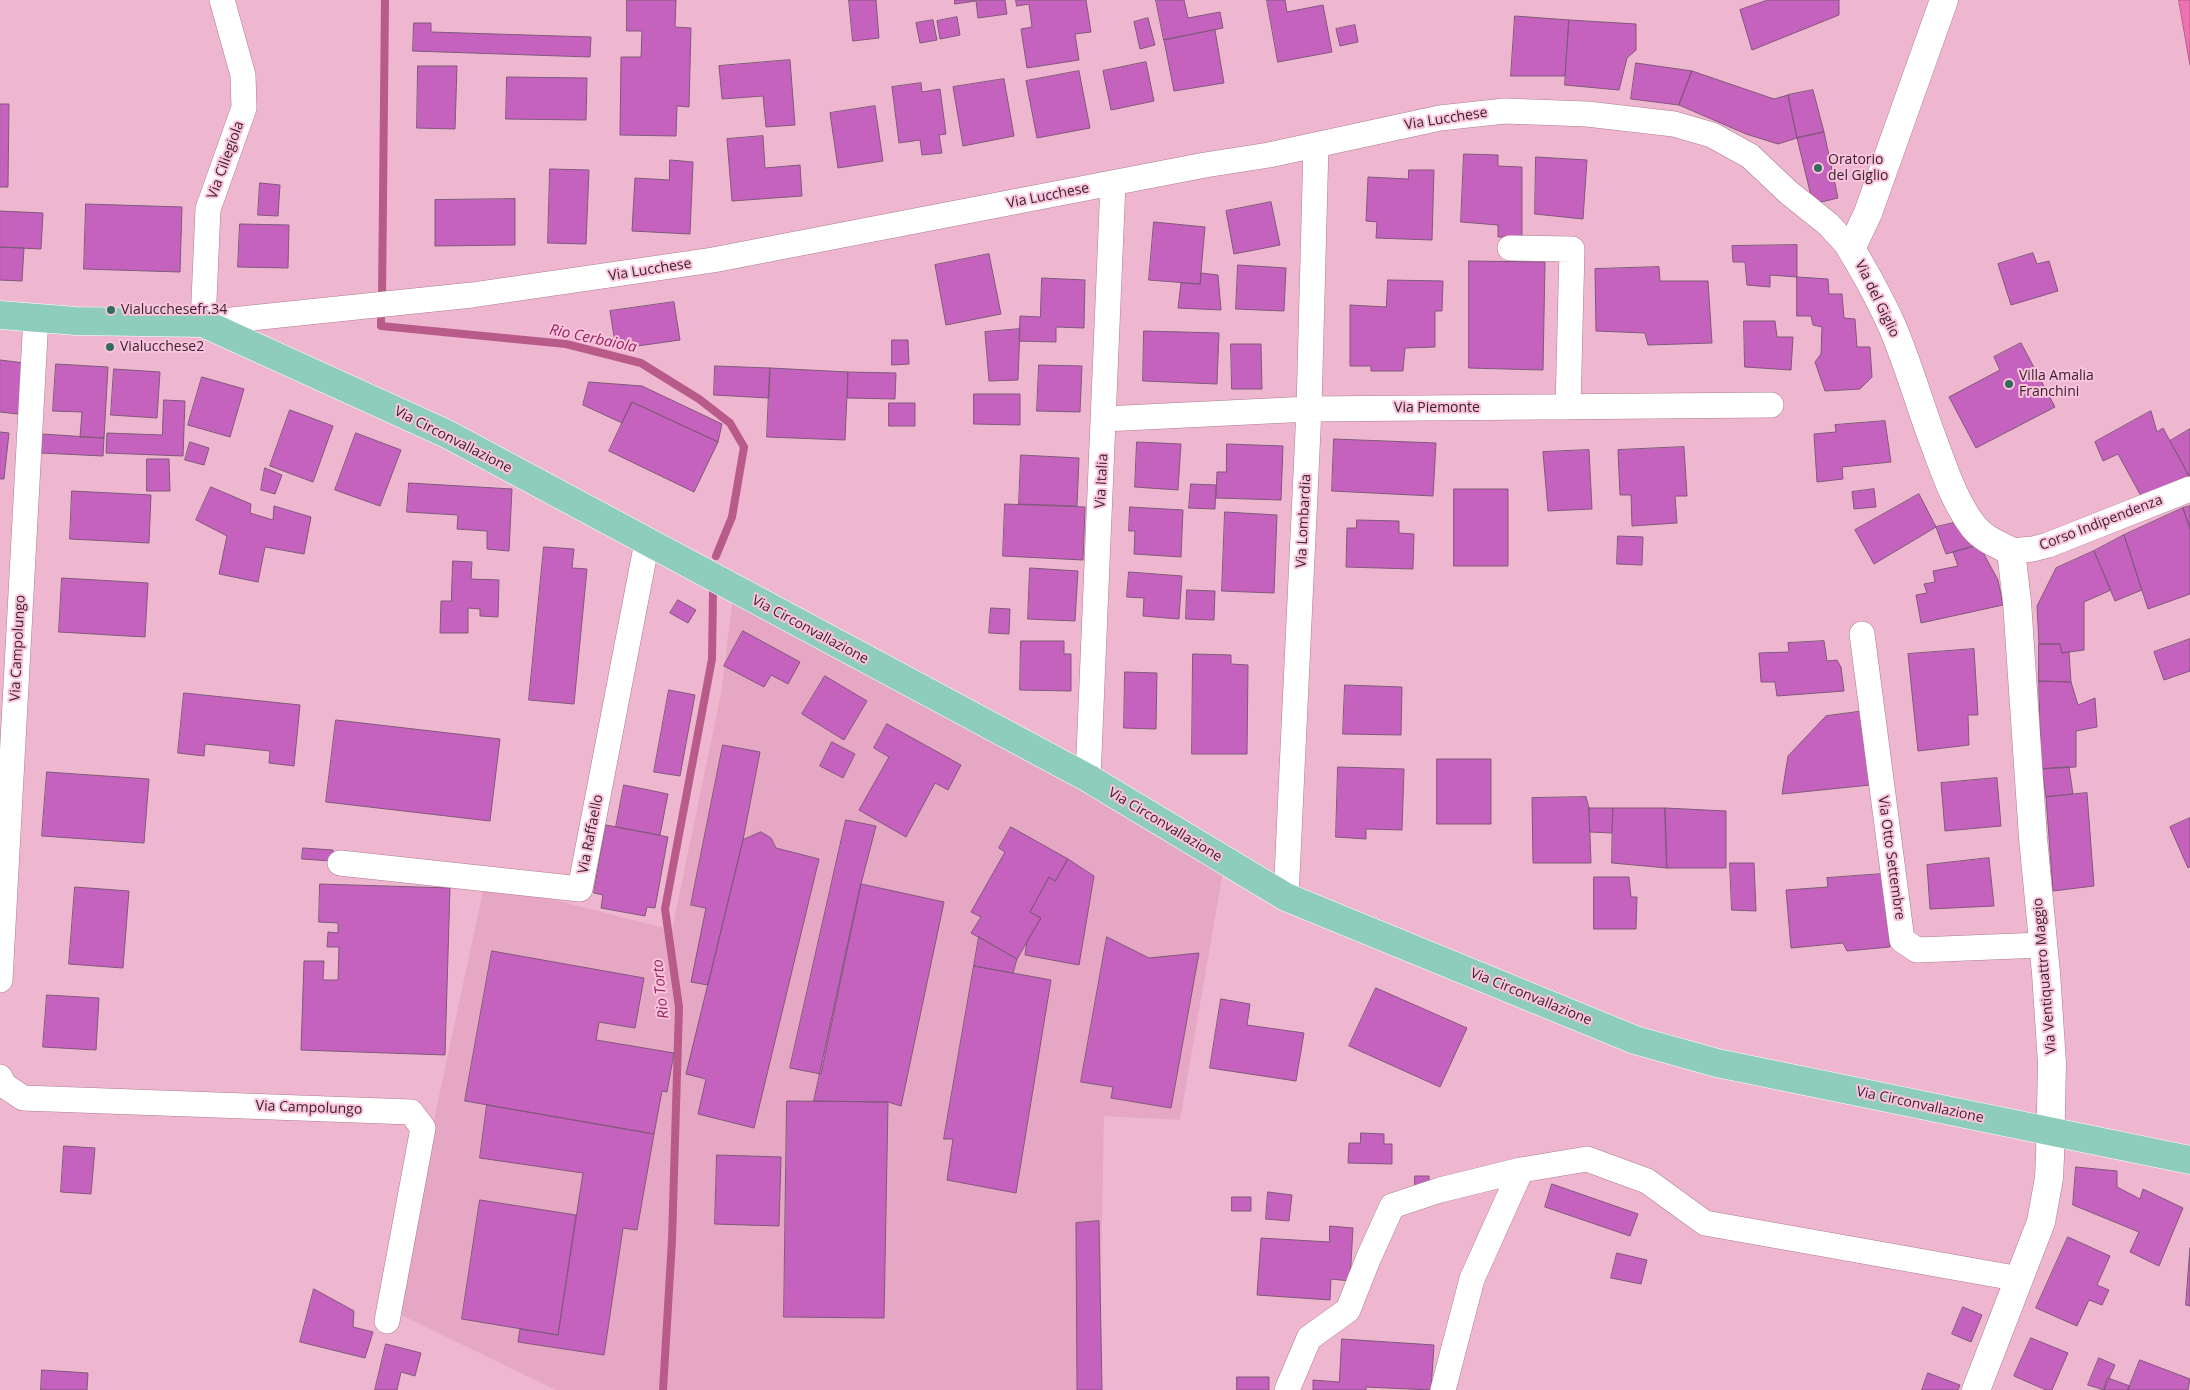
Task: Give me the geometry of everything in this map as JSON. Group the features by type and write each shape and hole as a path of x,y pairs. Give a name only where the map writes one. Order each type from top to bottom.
{"main road":[{"path":"0,315 76,321 203,323"},
{"name":"Via Circonvallazione","path":"203,323 447,434 1088,778 1286,897 1635,1040 1717,1063 2190,1160"}],"street":[{"name":"Via Ciliegiola","path":"203,323 208,209 244,108 243,75 222,0"},
{"name":"Via del Giglio","path":"1944,0 1868,213 1851,249 1870,280 1893,327 1916,396 1948,478 1964,512 1974,528 1985,538 2011,551"},
{"name":"Via Lucchese","path":"203,323 472,295 714,260 1316,145 1440,118 1505,111 1587,114 1674,124 1712,135 1750,156 1788,192 1828,224 1851,249"},
{"name":"Via Lombardia","path":"1286,897 1309,409 1316,145"},
{"name":"Via Italia","path":"1088,778 1113,183"},
{"path":"1510,248 1572,249 1568,407"},
{"name":"Via Campolungo","path":"0,980 3,856 36,317"},
{"name":"Via Piemonte","path":"1104,419 1309,409 1771,405"},
{"name":"Corso Indipendenza","path":"2011,551 2033,550 2048,545 2190,489"},
{"name":"Via Raffaello","path":"340,863 580,889 647,542"},
{"name":"Via Ventiquattro Maggio","path":"1976,1390 2041,1222 2050,1178 2052,1063 2033,838 2017,602 2011,551"},
{"name":"Via Otto Settembre","path":"1862,634 1902,940 1917,950 2042,945"},
{"name":"Via Campolungo","path":"0,1077 4,1084 23,1098 411,1112 422,1128 422,1137 386,1321"},
{"path":"1288,1390 1309,1338 1348,1310 1369,1256 1392,1206 1440,1190 1521,1170 1587,1159 1647,1182 1704,1223 2020,1279"},
{"path":"1444,1390 1472,1279 1521,1170"}],"shaded area":[{"path":"2179,0 2190,0 2190,65"},
{"path":"733,598 1225,860 1180,1120 1104,1116 1099,1390 556,1390 401,1315 436,1110 485,882 672,930 721,693"}],"building":[{"path":"627,0 676,0 675,27 691,28 689,107 677,106 676,136 620,135 621,57 641,57 642,31 627,31"},
{"path":"849,0 876,0 879,38 853,41"},
{"path":"955,0 1005,0 1007,14 978,18 976,1 955,4"},
{"path":"1016,0 1086,0 1091,32 1075,34 1079,60 1027,68 1021,29 1032,27 1029,4 1017,6"},
{"path":"1156,0 1184,0 1188,18 1220,12 1223,28 1164,40"},
{"path":"1267,0 1285,0 1287,12 1323,5 1332,52 1278,62"},
{"path":"1768,0 1839,0 1839,15 1752,50 1740,10"},
{"path":"1515,16 1569,20 1565,76 1511,76"},
{"path":"957,17 960,35 940,39 937,21"},
{"path":"1148,18 1155,45 1140,49 1134,22"},
{"path":"933,20 937,40 920,43 916,23"},
{"path":"1569,20 1636,24 1636,50 1627,58 1619,90 1565,85"},
{"path":"414,23 431,23 431,32 591,37 590,57 413,51"},
{"path":"1355,25 1358,42 1340,46 1336,29"},
{"path":"1215,30 1224,83 1174,91 1164,40"},
{"path":"790,60 795,125 766,127 763,96 722,99 719,66"},
{"path":"1146,62 1154,101 1111,110 1103,71"},
{"path":"1636,63 1692,71 1679,105 1631,99"},
{"path":"418,66 457,66 455,129 417,128"},
{"path":"1079,71 1090,128 1037,138 1026,81"},
{"path":"1692,71 1774,99 1788,95 1797,138 1778,144 1746,134 1679,105"},
{"path":"507,77 587,78 586,120 506,119"},
{"path":"1004,79 1014,136 963,146 953,87"},
{"path":"921,83 922,92 940,89 946,134 939,135 942,153 922,155 920,140 899,143 892,87"},
{"path":"1813,90 1824,132 1797,138 1788,95"},
{"path":"0,104 9,104 8,187 0,187"},
{"path":"875,106 883,161 838,168 830,113"},
{"name":"Oratorio del Giglio","path":"1824,132 1838,198 1813,204 1797,138"},
{"path":"763,136 765,168 800,165 802,196 732,201 727,139"},
{"path":"1464,154 1498,155 1498,166 1522,167 1522,237 1498,237 1498,225 1461,222"},
{"path":"1536,157 1587,160 1583,219 1535,214"},
{"path":"670,160 693,162 690,234 632,231 635,178 669,180"},
{"path":"550,169 589,170 586,244 548,243"},
{"path":"1409,170 1434,170 1432,240 1376,238 1377,222 1366,221 1368,177 1408,179"},
{"path":"260,183 280,185 278,216 258,215"},
{"path":"515,199 515,245 435,246 435,200"},
{"path":"1271,202 1280,245 1234,254 1226,211"},
{"path":"86,204 182,207 180,272 84,269"},
{"path":"0,211 43,213 41,249 0,247"},
{"path":"1154,222 1205,227 1200,284 1149,280"},
{"path":"240,224 289,225 288,268 238,267"},
{"path":"1797,245 1797,277 1770,275 1770,287 1747,285 1745,262 1733,262 1732,246"},
{"path":"0,247 24,248 22,281 0,280"},
{"path":"2033,253 2037,264 2049,261 2058,291 2011,305 1998,264"},
{"path":"989,254 1001,314 946,325 935,265"},
{"path":"1469,261 1545,262 1543,370 1469,368"},
{"path":"1238,265 1286,268 1284,311 1236,309"},
{"path":"1659,267 1660,281 1708,281 1712,343 1648,345 1645,333 1596,331 1595,269"},
{"path":"1201,273 1218,275 1221,310 1178,308 1181,283 1200,284"},
{"path":"1797,277 1828,279 1829,294 1842,294 1844,318 1855,319 1857,347 1870,347 1872,377 1860,389 1825,391 1815,362 1821,354 1822,327 1813,325 1811,316 1797,316"},
{"path":"1042,278 1085,280 1084,328 1056,327 1056,342 1019,341 1020,316 1040,317"},
{"path":"1388,280 1443,281 1442,311 1435,311 1435,347 1405,348 1403,371 1371,371 1371,366 1350,366 1350,305 1386,307"},
{"path":"674,302 680,340 616,349 610,311"},
{"path":"1744,321 1775,321 1777,337 1793,337 1791,370 1745,367"},
{"path":"1020,329 1018,380 989,381 985,332"},
{"path":"1144,331 1219,333 1217,384 1143,381"},
{"path":"892,340 908,340 909,364 892,365"},
{"name":"Villa Amalia Franchini","path":"2021,343 2055,407 1976,448 1949,397 2000,370 1994,357"},
{"path":"1231,344 1261,344 1262,389 1232,389"},
{"path":"0,360 24,363 18,414 0,412"},
{"path":"56,364 108,367 104,438 80,437 82,412 53,411"},
{"path":"1039,365 1082,366 1080,412 1037,411"},
{"path":"715,366 770,368 769,398 714,395"},
{"path":"770,368 848,372 845,440 767,437"},
{"path":"114,369 160,372 157,418 111,415"},
{"path":"848,372 896,373 895,399 848,398"},
{"path":"202,377 244,389 230,437 188,425"},
{"path":"589,382 642,386 722,424 718,442 632,402 622,423 583,405"},
{"path":"974,394 1020,394 1020,425 974,424"},
{"path":"164,400 185,401 183,456 106,453 107,433 162,435"},
{"path":"632,402 718,442 694,492 609,451"},
{"path":"889,403 915,403 915,426 889,426"},
{"path":"290,410 333,426 313,482 270,466"},
{"path":"2151,411 2157,432 2163,428 2189,476 2141,496 2118,454 2103,461 2095,442"},
{"path":"1885,421 1891,462 1842,467 1843,479 1817,482 1814,434 1836,432 1835,425"},
{"path":"2190,429 2190,475 2189,476 2170,441"},
{"path":"0,432 9,433 4,479 0,479"},
{"path":"356,433 401,450 380,506 335,490"},
{"path":"42,434 104,438 103,456 41,453"},
{"path":"1334,439 1436,443 1433,496 1332,491"},
{"path":"190,442 209,448 204,465 185,460"},
{"path":"1137,442 1181,444 1178,490 1135,487"},
{"path":"1227,444 1283,446 1281,500 1216,498 1217,472 1226,472"},
{"path":"1684,447 1687,496 1675,496 1677,523 1632,526 1631,495 1620,495 1618,450"},
{"path":"1589,450 1592,509 1548,511 1543,452"},
{"path":"1021,455 1079,458 1077,506 1019,504"},
{"path":"147,459 169,459 170,491 147,491"},
{"path":"265,468 282,475 275,494 261,490"},
{"path":"409,483 512,489 509,551 487,549 487,531 457,529 458,515 407,512"},
{"path":"1191,484 1216,485 1215,509 1189,508"},
{"path":"211,487 251,504 250,513 273,520 274,506 311,517 304,554 265,547 258,582 219,574 227,536 196,520"},
{"path":"1454,489 1508,489 1508,566 1454,566"},
{"path":"1874,489 1876,507 1854,509 1852,492"},
{"path":"72,491 151,495 149,543 70,539"},
{"path":"1919,494 1936,527 1874,564 1855,530"},
{"path":"1005,504 1085,507 1083,560 1003,556"},
{"path":"2190,506 2190,529 2183,508"},
{"path":"1130,507 1183,510 1181,557 1134,554 1135,531 1129,531"},
{"path":"2183,508 2190,529 2190,594 2148,609 2124,535"},
{"path":"1225,512 1277,515 1274,593 1222,591"},
{"path":"1357,520 1399,521 1399,533 1414,534 1413,569 1346,567 1347,528 1356,528"},
{"path":"1962,521 1979,545 1946,554 1936,527"},
{"path":"2124,535 2142,590 2115,601 2094,551"},
{"path":"1618,536 1643,537 1642,565 1617,564"},
{"path":"1979,545 1998,580 2003,605 1921,623 1916,595 1927,593 1924,584 1935,582 1933,571 1958,566 1953,552"},
{"path":"544,547 574,549 572,568 587,569 574,704 529,700"},
{"path":"2094,551 2111,590 2084,602 2084,650 2062,653 2060,644 2039,644 2037,606 2056,568"},
{"path":"453,561 472,562 471,579 499,580 498,617 480,616 480,609 468,608 468,633 440,633 441,601 451,601"},
{"path":"1030,568 1078,571 1075,621 1028,619"},
{"path":"1129,572 1182,576 1179,619 1143,616 1144,598 1127,597"},
{"path":"62,578 148,583 145,637 59,632"},
{"path":"1187,590 1215,591 1214,620 1186,619"},
{"path":"678,600 696,610 688,623 670,613"},
{"path":"991,608 1010,609 1009,634 989,633"},
{"path":"743,631 800,662 788,684 771,675 764,687 724,666"},
{"path":"2190,639 2190,671 2164,680 2154,652"},
{"path":"1021,641 1064,641 1064,654 1071,654 1071,691 1020,690"},
{"path":"1824,641 1827,661 1837,660 1841,667 1844,691 1777,696 1775,682 1761,682 1759,653 1789,652 1788,643"},
{"path":"2039,644 2060,644 2062,653 2069,652 2071,682 2039,681"},
{"path":"1974,649 1978,715 1968,715 1969,745 1918,751 1908,654"},
{"path":"1193,654 1231,655 1231,664 1248,665 1247,754 1192,754"},
{"path":"1125,672 1157,673 1156,729 1124,728"},
{"path":"825,676 867,701 844,740 802,714"},
{"path":"2039,681 2071,682 2078,705 2095,698 2097,727 2076,731 2076,767 2042,769"},
{"path":"1345,685 1402,687 1401,735 1343,734"},
{"path":"669,690 695,695 680,776 654,772"},
{"path":"184,693 300,705 294,766 269,763 270,751 205,744 204,756 178,753"},
{"path":"1865,711 1870,785 1782,794 1788,756 1826,716"},
{"path":"336,720 500,739 490,821 326,802"},
{"path":"887,724 961,765 948,790 935,783 906,837 859,810 889,757 874,748"},
{"path":"832,742 855,754 843,778 820,766"},
{"path":"723,745 760,752 743,840 708,985 691,982 706,908 691,905"},
{"path":"1437,759 1491,759 1491,824 1437,824"},
{"path":"1338,767 1404,769 1402,830 1366,829 1366,839 1336,837"},
{"path":"2069,767 2073,794 2046,797 2042,769"},
{"path":"47,772 149,779 144,843 42,836"},
{"path":"1997,778 2001,826 1945,831 1941,783"},
{"path":"624,785 668,794 660,835 616,827"},
{"path":"2087,793 2094,886 2053,891 2046,797"},
{"path":"1586,797 1589,808 1591,863 1533,863 1532,798"},
{"path":"1589,808 1613,808 1612,833 1590,832"},
{"path":"1613,808 1665,808 1667,868 1612,863"},
{"path":"1665,808 1726,811 1726,868 1667,868"},
{"path":"2190,818 2190,867 2188,868 2170,827"},
{"path":"846,820 876,826 861,884 821,1074 790,1068"},
{"path":"606,825 668,837 655,908 647,907 645,916 601,908 603,895 594,893"},
{"path":"1011,827 1068,859 1055,881 1049,877 1030,912 1041,918 1017,959 971,933 981,917 971,912 1005,852 999,848"},
{"path":"761,832 771,838 776,848 819,859 754,1128 698,1114 706,1079 686,1074 743,840"},
{"path":"303,848 333,850 332,861 302,859"},
{"path":"1989,858 1994,906 1930,909 1927,865"},
{"path":"1068,859 1094,876 1079,965 1025,955 1027,941 1041,918 1030,912 1049,877 1055,881"},
{"path":"1730,863 1754,863 1756,911 1732,910"},
{"path":"1882,874 1890,947 1847,951 1843,943 1791,948 1786,890 1828,887 1827,878"},
{"path":"1594,877 1629,877 1631,897 1637,897 1636,929 1594,929"},
{"path":"320,884 450,888 445,1055 301,1050 304,961 324,961 323,980 338,980 339,947 327,947 328,932 338,933 338,923 319,922"},
{"path":"861,884 944,902 901,1106 888,1102 814,1101"},
{"path":"75,887 129,891 123,968 69,964"},
{"path":"979,937 1017,959 1013,973 974,966"},
{"path":"1107,937 1149,958 1199,953 1171,1108 1111,1098 1113,1087 1081,1082"},
{"path":"492,951 644,978 635,1028 599,1022 596,1040 674,1053 667,1092 662,1091 654,1134 465,1101"},
{"path":"974,966 1051,980 1016,1193 947,1180 953,1139 944,1139"},
{"path":"1376,988 1467,1028 1440,1087 1349,1046"},
{"path":"47,995 99,998 96,1050 43,1047"},
{"path":"1221,999 1250,1004 1247,1025 1304,1033 1296,1081 1210,1068"},
{"path":"787,1101 888,1102 884,1318 784,1317"},
{"path":"487,1105 654,1134 637,1230 623,1228 604,1355 518,1342 520,1329 558,1335 583,1173 480,1158"},
{"path":"1361,1133 1384,1134 1384,1144 1392,1144 1392,1164 1348,1163 1349,1143 1360,1143"},
{"path":"64,1146 95,1148 91,1194 61,1192"},
{"path":"717,1155 781,1157 779,1226 715,1224"},
{"path":"2076,1167 2117,1171 2117,1187 2140,1199 2143,1189 2183,1208 2159,1266 2130,1252 2139,1232 2073,1205"},
{"path":"1415,1176 1429,1176 1429,1189 1415,1189"},
{"path":"1552,1184 1638,1214 1630,1236 1545,1207"},
{"path":"1268,1192 1292,1195 1289,1221 1266,1219"},
{"path":"1232,1197 1251,1197 1251,1211 1232,1211"},
{"path":"480,1200 576,1215 558,1335 462,1319"},
{"path":"1099,1221 1102,1390 1077,1390 1076,1223"},
{"path":"1330,1226 1353,1228 1350,1281 1331,1279 1330,1300 1257,1295 1261,1238 1329,1242"},
{"path":"2068,1237 2110,1256 2097,1285 2109,1290 2102,1305 2089,1300 2077,1326 2036,1308"},
{"path":"2190,1248 2190,1306 2186,1305"},
{"path":"1617,1253 1647,1260 1641,1284 1611,1278"},
{"path":"314,1289 354,1311 353,1327 373,1332 365,1358 300,1342"},
{"path":"1963,1307 1982,1315 1971,1342 1952,1334"},
{"path":"2031,1338 2068,1353 2052,1390 2046,1390 2014,1376"},
{"path":"1342,1339 1434,1345 1431,1390 1366,1387 1366,1390 1313,1390 1313,1380 1339,1382"},
{"path":"386,1344 421,1353 415,1376 401,1372 397,1390 375,1390"},
{"path":"2099,1358 2115,1365 2104,1390 2088,1385"},
{"path":"2140,1360 2190,1379 2188,1390 2128,1390"},
{"path":"42,1370 88,1373 87,1390 41,1390"},
{"path":"1928,1373 1960,1385 1958,1390 1922,1390"},
{"path":"1237,1377 1269,1377 1269,1390 1237,1390"},
{"path":"2108,1378 2130,1386 2128,1390 2104,1390"}],"waterway":[{"path":"382,299 385,0"},
{"name":"Rio Cerbaiola","path":"381,309 381,326 566,344 641,363 699,399 730,423 744,447 732,517 716,556"},
{"name":"Rio Torto","path":"663,1390 672,1240 679,1007 665,909 712,659 713,590"}],"place":[{"name":"Oratorio del Giglio","path":"1818,168"},
{"name":"Vialucchesefr.34","path":"111,310"},
{"name":"Vialucchese2","path":"110,347"},
{"name":"Villa Amalia Franchini","path":"2009,384"}]}
